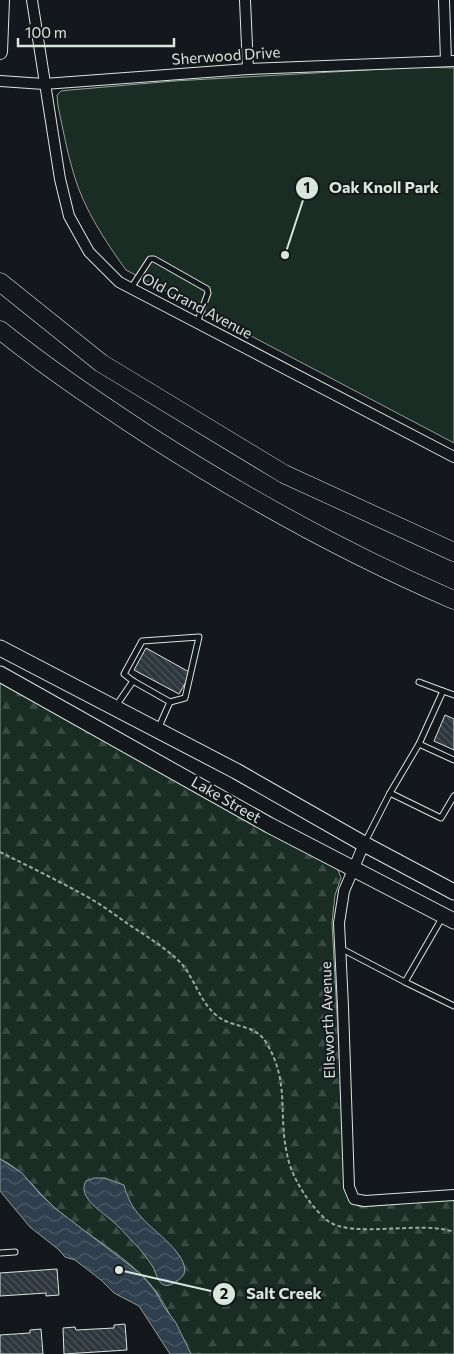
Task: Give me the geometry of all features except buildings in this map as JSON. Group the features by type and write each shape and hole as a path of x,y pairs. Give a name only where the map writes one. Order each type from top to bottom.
{"highway":[{"path":"0,282 101,363 284,474 454,552"},
{"path":"0,330 115,413 193,463 345,550 454,600"}],"main road":[{"path":"0,52 2,0"},
{"name":"Lake Street","path":"0,648 236,770 364,844 454,892"},
{"path":"0,656 25,660"},
{"name":"Lake Street","path":"0,674 269,825 449,918"},
{"path":"144,754 158,730"}],"street":[{"name":"Old Grand Avenue","path":"32,0 60,179 69,216 89,252 119,282 454,458"},
{"path":"245,0 248,69"},
{"path":"444,0 450,61"},
{"name":"Sherwood Drive","path":"0,81 44,84 248,69 450,61"},
{"name":"Ellsworth Avenue","path":"364,844 344,892 339,923 349,1187 354,1199 365,1201 454,1195"}],"lane":[{"path":"131,288 150,259 154,259 207,289 208,293 198,323"},
{"path":"199,637 185,698 170,702 133,682 124,674 142,640 199,637"},
{"path":"116,707 133,682"},
{"path":"420,682 454,695"},
{"path":"364,844 390,793 419,744 443,691"},
{"path":"158,730 170,702"},
{"path":"419,744 454,760"},
{"path":"390,793 441,818 454,796"},
{"path":"406,982 449,918"},
{"path":"340,948 454,1006"},
{"path":"0,1254 15,1252"}],"path":[{"path":"0,852 85,896 140,932 180,962 214,1014 226,1022 257,1032 262,1036 274,1059 282,1085 284,1138 290,1165 300,1188 328,1222 353,1228 434,1228 454,1232"}],"green space":[{"path":"420,67 454,68 454,443 126,270 110,248 78,188 67,149 57,95 61,91 174,81"},
{"path":"0,683 336,865 341,878 335,895 332,923 343,1124 344,1188 351,1202 361,1207 454,1199 454,1354 191,1354 160,1297 145,1278 54,1207 16,1168 0,1159"}],"water":[{"path":"0,1159 22,1173 56,1209 141,1274 155,1291 176,1323 191,1354 170,1354 139,1306 114,1293 101,1280 75,1260 65,1257 58,1249 30,1227 0,1191"},
{"path":"94,1178 105,1178 124,1185 136,1211 169,1243 181,1259 184,1274 180,1278 169,1285 162,1284 140,1249 91,1203 87,1198 84,1187 86,1181"}],"place":[{"name":"Oak Knoll Park","path":"285,255"},
{"name":"Salt Creek","path":"119,1270"}]}
